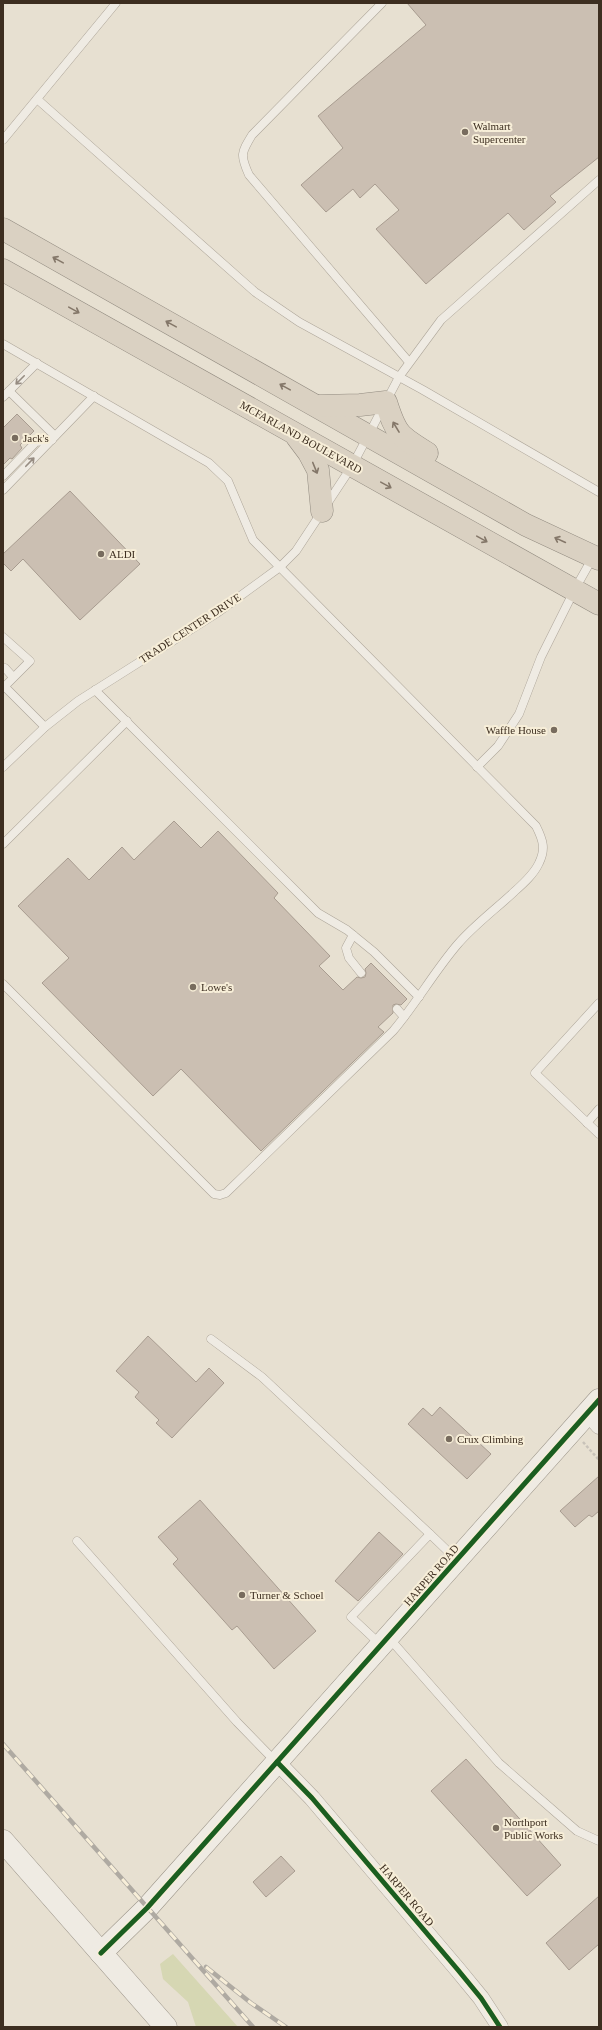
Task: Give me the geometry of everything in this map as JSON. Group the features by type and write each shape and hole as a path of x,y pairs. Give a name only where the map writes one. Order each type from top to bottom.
{"highway":[{"path":"3,229 319,406 526,525 597,555"},
{"name":"MCFARLAND BOULEVARD","path":"3,270 599,604"},
{"path":"319,406 360,405 386,402 394,428 407,441 502,498 526,525"},
{"path":"295,435 318,470 322,511"}],"street":[{"name":"HARPER ROAD","path":"101,1953 147,1908 572,1429 595,1413"},
{"name":"HARPER ROAD","path":"277,1762 312,1798 448,1958 480,1998 500,2027"},
{"path":"3,1842 166,2027"}],"lane":[{"path":"3,140 116,3"},
{"path":"382,3 252,135 244,148 242,160 249,175 409,362"},
{"path":"37,99 255,292 299,322 399,377 599,492"},
{"name":"TRADE CENTER DRIVE","path":"3,767 45,727 95,690 217,613 280,567 296,551 352,466 399,377 441,320 599,180"},
{"path":"3,344 209,463 228,481 253,540 536,826 543,838 544,852 538,865 529,878 458,944 439,968 404,1018 226,1193 220,1195 214,1194 3,984"},
{"path":"37,363 5,396 53,438"},
{"path":"3,490 94,396"},
{"path":"3,476 36,442 53,438"},
{"path":"477,767 498,746 519,714 541,657 574,589 597,555"},
{"path":"3,637 30,661 4,688 45,727"},
{"path":"4,668 13,678"},
{"path":"95,690 318,913 353,935 374,952 419,997"},
{"path":"3,844 127,721"},
{"path":"353,935 346,948 349,958 361,973"},
{"path":"599,1003 534,1073 599,1134"},
{"path":"396,1009 404,1018"},
{"path":"587,1123 599,1109"},
{"path":"211,1339 262,1377 457,1560"},
{"path":"430,1534 351,1617 385,1641 499,1762 577,1831 599,1841"},
{"path":"77,1541 236,1722 277,1762"}],"path":[{"path":"572,1429 599,1460"}],"green space":[{"path":"173,1954 238,2027 196,2027 188,2002 163,1979 160,1964"}],"building":[{"name":"Walmart Supercenter","path":"407,3 599,3 599,157 550,196 556,202 524,230 508,213 426,284 376,229 399,210 375,184 360,198 353,189 326,212 301,185 343,148 318,116 426,25"},
{"name":"Jack's","path":"17,414 34,431 20,445 22,448 12,459 10,458 3,465 3,428"},
{"path":"70,491 140,564 80,620 23,559 11,571 3,563 3,554"},
{"name":"Lowe's","path":"174,821 201,848 218,831 278,893 274,898 330,956 319,966 343,990 357,977 365,977 365,969 371,963 407,999 401,1005 393,1005 393,1013 378,1027 384,1032 261,1151 181,1069 153,1096 42,983 69,958 18,906 68,858 89,880 122,847 134,860"},
{"path":"148,1336 196,1382 209,1368 224,1383 172,1438 156,1423 159,1420 135,1397 139,1392 116,1371"},
{"name":"Crux Climbing","path":"440,1407 491,1454 467,1479 408,1424 423,1408 432,1416"},
{"path":"599,1476 599,1511 592,1517 589,1515 575,1527 560,1511"},
{"name":"Turner & Schoel","path":"200,1500 316,1631 274,1669 237,1626 232,1630 173,1564 178,1559 158,1537"},
{"path":"379,1532 403,1554 358,1601 335,1581"},
{"name":"Northport Public Works","path":"466,1759 561,1865 527,1896 431,1791"},
{"path":"281,1856 295,1871 266,1897 253,1882"},
{"path":"599,1896 599,1944 569,1970 546,1943"}],"railway":[{"path":"3,1744 253,2027"},
{"path":"206,1967 251,2003 286,2027"}],"cycle path":[{"path":"101,1953 147,1908 599,1400"},
{"path":"277,1762 312,1798 458,1970 481,1998 500,2027"}],"place":[{"name":"Walmart Supercenter","path":"465,132"},
{"name":"Jack's","path":"15,438"},
{"name":"ALDI","path":"101,554"},
{"name":"Waffle House","path":"554,730"},
{"name":"Lowe's","path":"193,987"},
{"name":"Crux Climbing","path":"449,1439"},
{"name":"Turner & Schoel","path":"242,1595"},
{"name":"Northport Public Works","path":"496,1828"}]}
